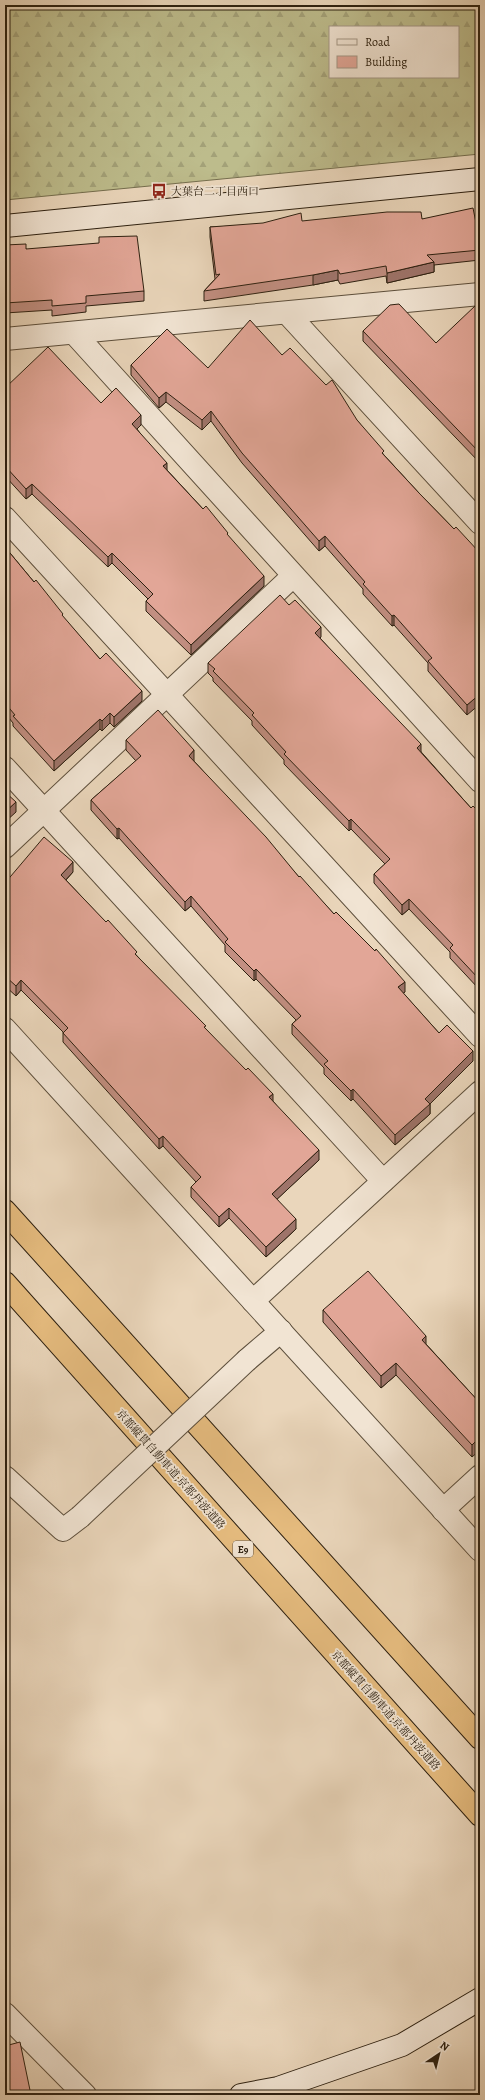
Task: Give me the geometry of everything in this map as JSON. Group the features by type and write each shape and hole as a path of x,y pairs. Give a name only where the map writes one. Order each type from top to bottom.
{"highway":[{"path":"5,1211 480,1738"},
{"name":"京都縦貫自動車道;京都丹波道路","path":"5,1284 480,1815"}],"street":[{"path":"5,226 480,179"},
{"path":"5,339 480,294"},
{"path":"286,313 480,523"},
{"path":"74,333 480,781"},
{"path":"5,518 480,1036"},
{"path":"5,847 294,576"},
{"path":"5,768 383,1181"},
{"path":"5,1029 480,1550"},
{"path":"253,1301 480,1092"},
{"path":"5,1477 63,1530 80,1517 246,1360 281,1331"},
{"path":"443,1510 480,1476"},
{"path":"241,2095 278,2088 402,2045 480,1999"},
{"path":"5,2014 85,2095"}],"green space":[{"path":"5,5 480,5 480,154 5,200"}],"building":[{"path":"473,208 480,250 427,255 434,262 387,273 386,266 340,274 338,270 204,291 220,274 216,275 210,227 263,223 301,213 302,221 387,212 421,212 422,219"},
{"path":"137,236 144,291 86,296 86,303 52,306 52,300 5,303 5,245 26,244 26,249 99,243 99,237"},
{"path":"399,304 436,343 476,305 480,309 480,453 363,331 390,305"},
{"path":"250,320 282,355 290,348 326,385 332,380 357,420 384,451 382,453 454,529 456,527 480,553 480,694 467,705 428,661 432,658 394,615 392,616 363,584 365,582 325,536 319,541 242,453 211,411 202,420 166,392 159,398 131,365 167,329 208,368"},
{"path":"48,347 101,403 116,388 141,415 132,424 167,463 163,466 203,509 206,506 228,533 227,534 264,576 191,645 146,601 153,594 112,553 108,557 32,484 26,489 5,466 5,454 8,451 5,447 5,388"},
{"path":"5,547 34,582 36,580 63,614 62,615 100,659 106,653 142,691 114,717 110,713 102,721 100,719 54,761 13,716 15,715 5,703"},
{"path":"280,595 289,605 295,600 321,627 315,633 421,744 417,748 471,808 473,806 480,813 479,979 450,948 453,945 409,899 402,905 374,874 390,859 351,819 349,821 284,754 286,752 252,715 254,713 213,671 215,669 208,663"},
{"path":"158,710 194,750 189,756 266,837 299,877 300,876 334,914 336,912 375,951 376,949 405,982 398,987 439,1033 447,1025 473,1051 425,1099 430,1104 395,1135 353,1089 351,1091 324,1064 328,1061 292,1024 301,1016 256,969 254,971 225,942 228,939 191,896 185,902 119,828 117,829 91,800 141,756 126,740"},
{"path":"5,792 16,802 5,812"},
{"path":"44,837 73,862 61,875 106,922 108,920 137,952 135,954 206,1026 204,1027 246,1070 248,1068 273,1094 269,1097 319,1150 272,1194 296,1219 266,1247 229,1208 219,1217 191,1187 201,1177 163,1136 159,1139 63,1033 68,1028 21,980 16,986 5,976 5,883"},
{"path":"368,1271 426,1336 422,1340 480,1403 480,1437 472,1445 396,1363 381,1376 323,1310"},
{"path":"20,2042 31,2095 5,2095 5,2046"}],"place":[{"name":"大葉台二丁目西口","path":"159,191"}]}
